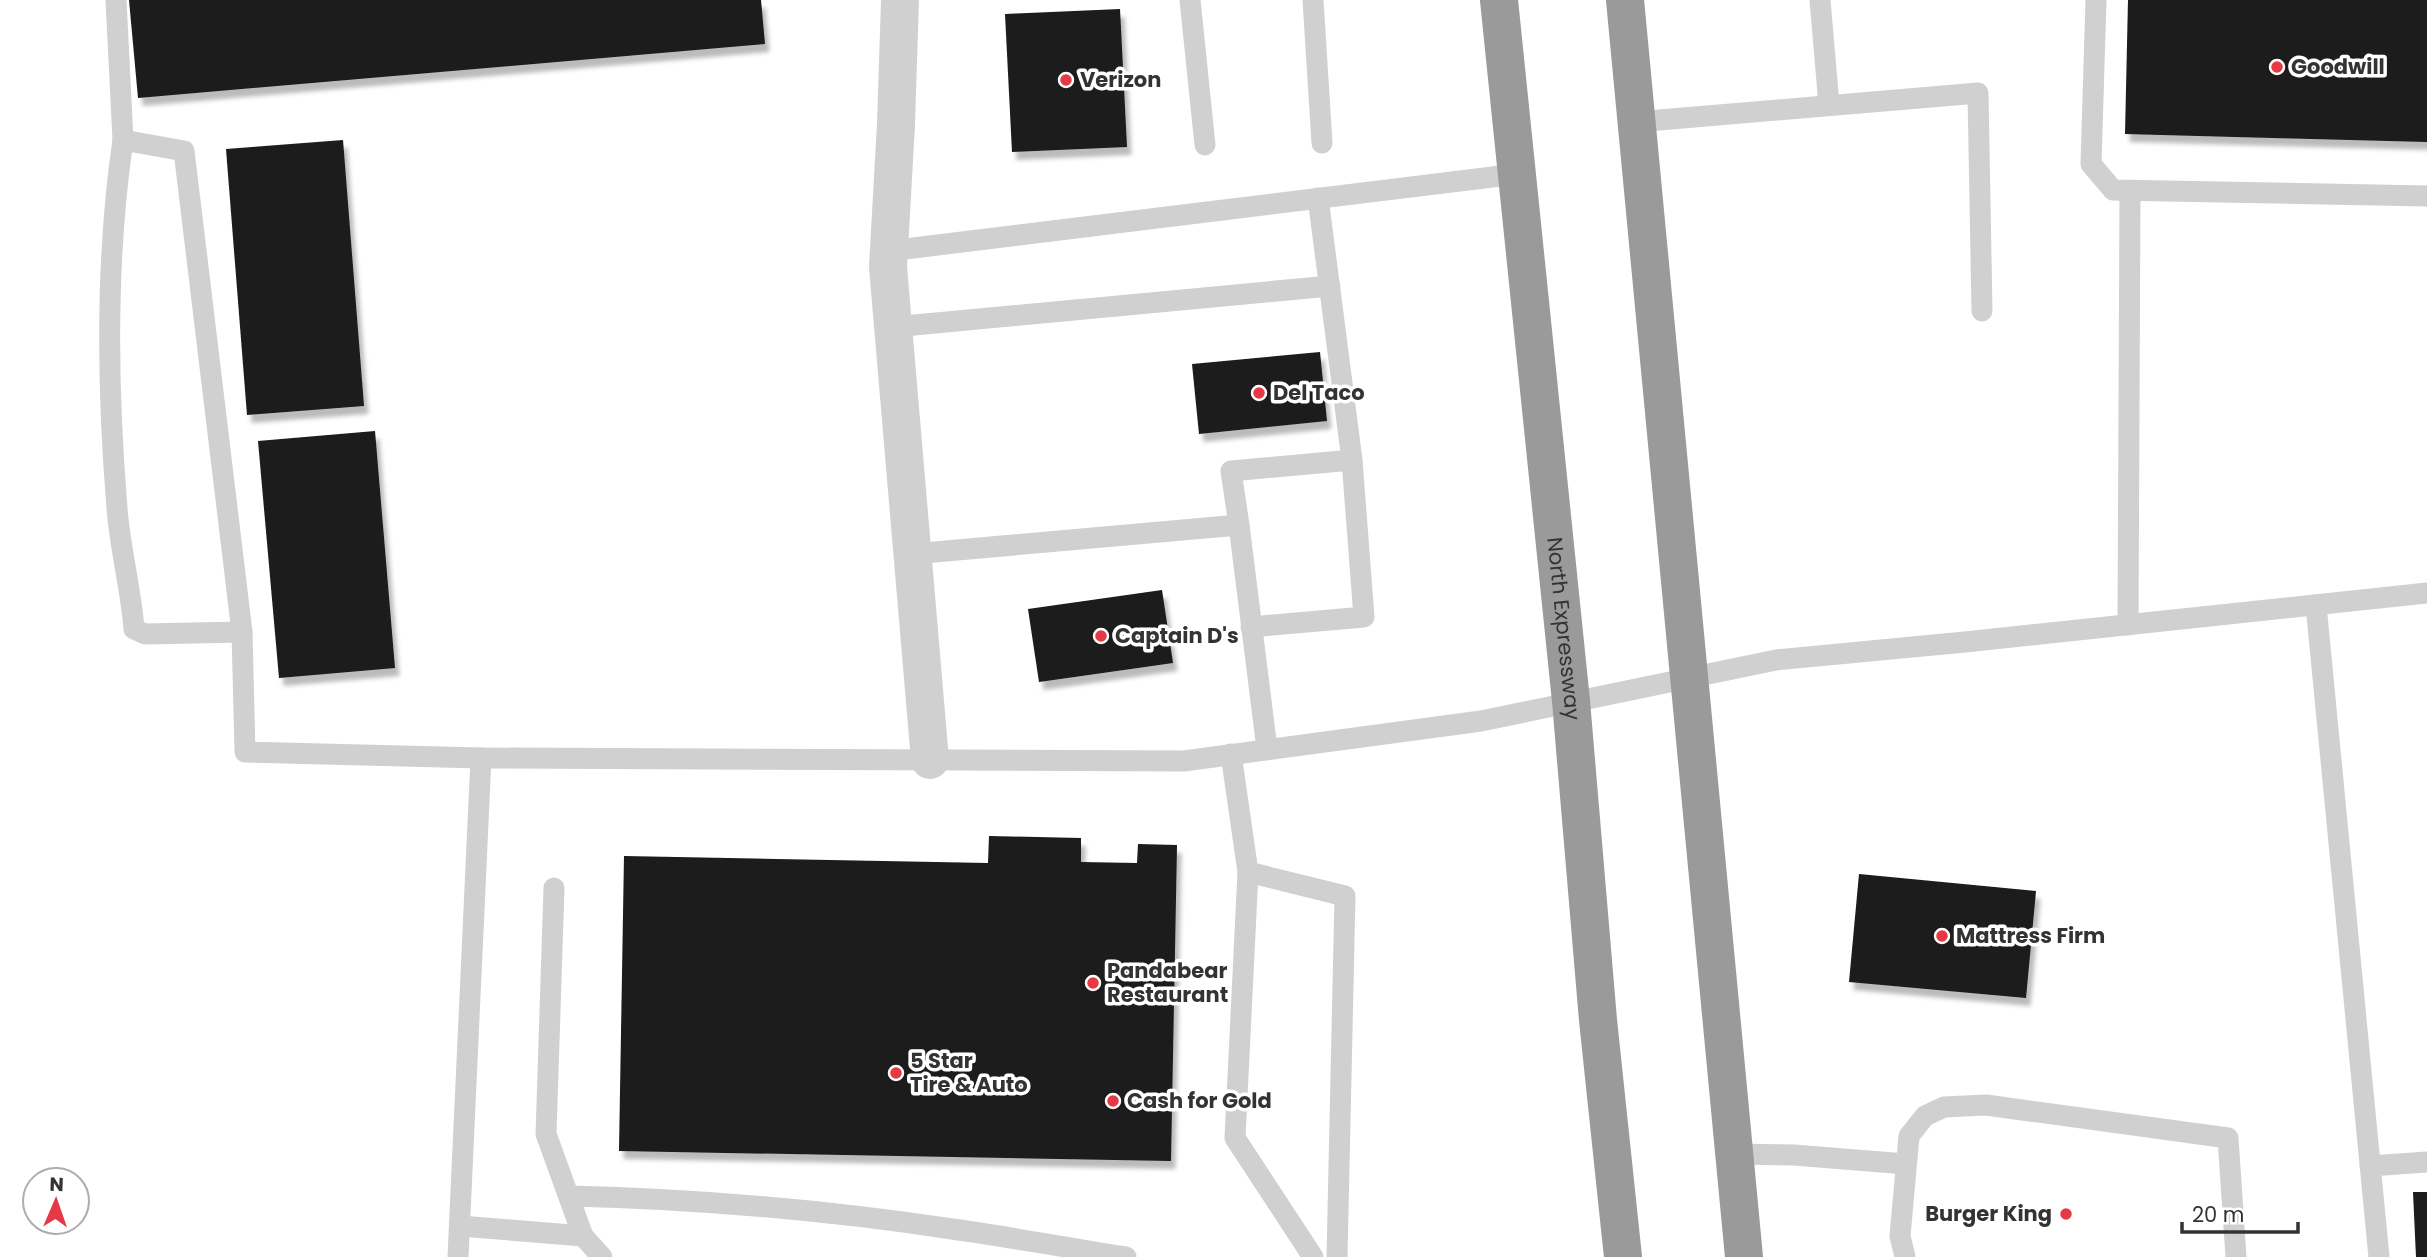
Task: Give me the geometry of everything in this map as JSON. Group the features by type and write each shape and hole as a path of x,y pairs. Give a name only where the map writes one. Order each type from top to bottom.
{"highway":[{"name":"North Expressway","path":"1499,0 1571,701 1598,1020 1623,1257"},
{"path":"1625,0 1744,1257"}],"street":[{"path":"900,0 897,124 888,267 930,760"}],"lane":[{"path":"116,0 123,140 114,201 110,330 117,511 134,629 145,634 242,632"},
{"path":"1190,0 1205,145"},
{"path":"1313,0 1322,143"},
{"path":"1820,0 1829,105"},
{"path":"2096,0 2091,164 2113,190 2427,196"},
{"path":"1636,122 1978,93 1982,311"},
{"path":"123,140 184,151 242,632 245,752 481,758 1184,761 1481,721 1776,660 2427,593"},
{"path":"889,251 1517,174"},
{"path":"2127,625 2130,191"},
{"path":"1251,626 1364,617 1353,460 1318,198"},
{"path":"893,327 1330,286"},
{"path":"1267,749 1231,471 1353,460"},
{"path":"912,554 1239,525"},
{"path":"2316,605 2379,1257"},
{"path":"1231,754 1248,872 1235,1138 1313,1257"},
{"path":"458,1257 481,758"},
{"path":"1248,872 1345,896 1337,1257"},
{"path":"554,888 547,1134 583,1236 603,1257"},
{"path":"1905,1257 1900,1236 1909,1136 1925,1116 1944,1107 1986,1105 2228,1138 2236,1257"},
{"path":"1733,1154 1794,1155 1906,1164"},
{"path":"2370,1166 2427,1162"},
{"path":"569,1196 814,1211 951,1228 1126,1257"},
{"path":"460,1226 583,1236"}],"building":[{"path":"129,0 761,0 765,44 138,98"},
{"name":"Goodwill","path":"2128,0 2427,0 2427,142 2125,134"},
{"name":"Verizon","path":"1120,9 1127,147 1012,152 1005,14"},
{"path":"343,140 364,406 247,415 226,149"},
{"name":"Del Taco","path":"1320,352 1327,421 1199,434 1192,364"},
{"path":"375,431 395,668 279,678 258,441"},
{"name":"Captain D's","path":"1162,590 1173,663 1039,682 1028,609"},
{"path":"989,836 1081,838 1081,862 1137,863 1138,844 1177,845 1171,1161 619,1151 624,856 988,863"},
{"name":"Mattress Firm","path":"1859,874 2036,891 2026,998 1849,982"},
{"path":"2413,1192 2427,1192 2427,1257 2416,1257"}],"place":[{"name":"Goodwill","path":"2277,67"},
{"name":"Verizon","path":"1066,80"},
{"name":"Del Taco","path":"1259,393"},
{"name":"Captain D's","path":"1101,636"},
{"name":"Mattress Firm","path":"1942,936"},
{"name":"Pandabear Restaurant","path":"1093,983"},
{"name":"5 Star Tire & Auto","path":"896,1073"},
{"name":"Cash for Gold","path":"1113,1101"},
{"name":"Burger King","path":"2066,1214"}]}
